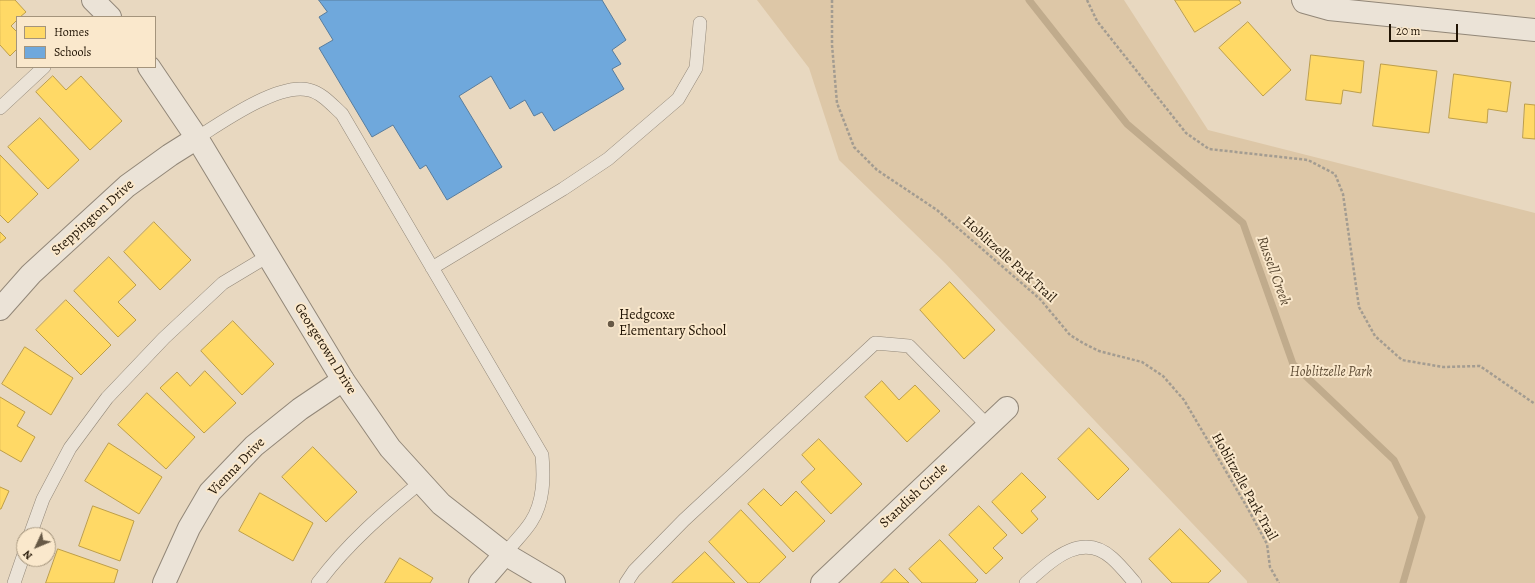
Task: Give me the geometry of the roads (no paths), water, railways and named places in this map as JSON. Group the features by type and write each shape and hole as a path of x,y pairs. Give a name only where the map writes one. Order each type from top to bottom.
{"street":[{"path":"1304,1 1329,9 1535,30"},
{"name":"Georgetown Drive","path":"151,68 197,138 343,380 390,448 441,504 505,554 554,583"},
{"name":"Steppington Drive","path":"0,309 30,274 126,186 197,138"},
{"name":"Vienna Drive","path":"164,583 189,528 210,492 254,446 300,409 343,380"},
{"name":"Standish Circle","path":"822,583 1007,408"},
{"path":"480,583 505,554"}],"lane":[{"path":"432,268 563,189 608,159 678,99 696,68 700,23"},
{"path":"0,108 43,68"},
{"path":"197,138 241,110 265,98 289,90 309,90 326,99 342,114 542,455 544,476 540,501 532,521 505,554"},
{"path":"33,527 43,499 70,448 106,398 164,338 223,283 268,256"},
{"path":"626,583 634,572 684,520 875,343 908,346 988,426"},
{"path":"318,583 330,567 385,511 421,482"},
{"path":"1026,583 1049,563 1074,548 1094,547 1112,558 1135,583"},
{"path":"14,583 20,567"}],"waterway":[{"name":"Russell Creek","path":"1029,0 1127,124 1243,223 1293,364 1394,460 1422,517 1403,583"}],"place":[{"name":"Hedgcoxe Elementary School","path":"611,324"}],"park label":[{"name":"Hoblitzelle Park","path":"1331,373"}]}
